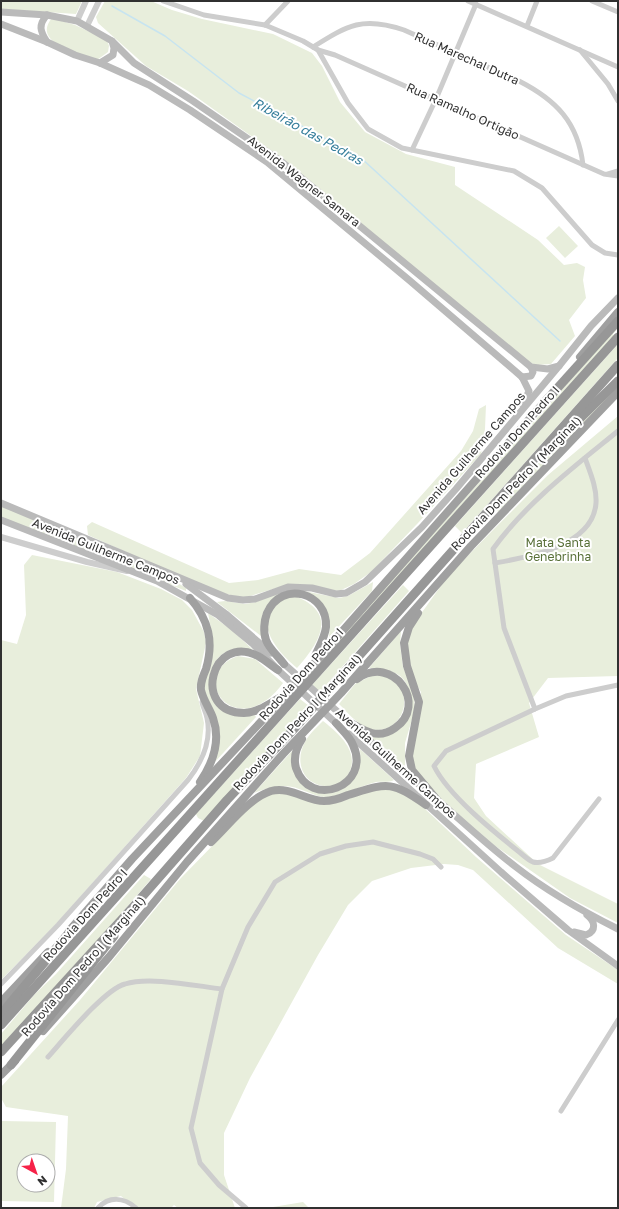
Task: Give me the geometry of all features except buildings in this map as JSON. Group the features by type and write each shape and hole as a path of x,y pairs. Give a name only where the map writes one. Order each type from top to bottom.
{"highway":[{"path":"544,403 618,312"},
{"path":"302,674 618,321"},
{"name":"Rodovia Dom Pedro I","path":"1,1025 618,337"},
{"path":"1,1052 134,906 227,800 293,730 618,365"},
{"path":"511,484 618,380"},
{"name":"Rodovia Dom Pedro I (Marginal)","path":"1,1075 74,997 187,862 283,754 341,693 471,546 618,392"},
{"path":"438,801 418,779 410,764 409,749 419,702 406,659 405,636 415,616 471,546"},
{"path":"1,1014 74,927 181,807 287,694 302,674 318,649 326,628 325,617 319,606 310,598 301,594 289,594 277,599 270,606 265,618 264,630 266,640 286,666"},
{"path":"181,807 209,769 216,745 214,720 201,689 211,645 209,631 198,608 190,598"},
{"path":"280,672 258,655 246,652 235,652 221,660 212,677 215,695 219,703 227,709 245,713 254,711 287,694"},
{"path":"337,718 365,731 384,734 401,724 407,711 408,701 402,684 396,677 385,672 371,672 363,674 341,693"},
{"path":"314,722 296,748 295,764 298,773 307,785 327,791 335,789 348,781 353,775 358,761 352,743 337,718"},
{"path":"187,862 226,828 251,803 272,791 299,794 325,801 337,799 370,788 389,785 406,791 426,805"},
{"path":"11,1065 110,942 134,906"},
{"path":"1,1002 15,985 74,927"}],"main road":[{"name":"Avenida Wagner Samara","path":"1,12 47,15 77,21 112,41 134,63 193,101 282,162 531,367"},
{"path":"46,42 41,34 40,27 41,22 47,15"},
{"name":"Avenida Wagner Samara","path":"1,24 75,55 100,63 148,85 190,110 267,162 409,280 522,377"},
{"path":"100,63 113,55 114,48 112,41"},
{"name":"Avenida Guilherme Campos","path":"1,503 213,592 243,600 255,599 288,587 312,588 336,594 346,593 365,582 422,527 488,452 591,326 618,298"},
{"path":"514,420 529,391 522,377 531,376 533,372 531,367 548,369 559,366"},
{"name":"Avenida Guilherme Campos","path":"1,520 136,573 190,598 218,615 236,629 280,672 516,867 580,909 618,929"},
{"name":"Avenida Guilherme Campos","path":"161,570 189,586 226,614 286,666 426,805 560,923 618,966"},
{"path":"560,923 577,934 586,935 592,932 594,929 593,922 580,909"}],"street":[{"path":"77,21 86,1"},
{"path":"87,26 99,1"},
{"name":"Rua Ramalho Ortigão","path":"163,1 204,15 265,25 303,41 318,50 334,55 617,178"},
{"path":"265,25 269,19 288,1"},
{"path":"468,1 578,48 618,67"},
{"path":"527,26 537,1"},
{"path":"592,1 618,12"},
{"path":"412,150 436,99 476,4"},
{"name":"Rua Marechal Dutra","path":"312,47 337,31 366,23 385,23 404,30 455,54 520,81 553,102 566,117 576,135 583,164"},
{"path":"578,48 604,78 618,101"},
{"path":"318,50 348,103 368,129 402,148 523,175 542,188 592,245 605,253 618,255"},
{"path":"607,174 618,171"},
{"path":"535,708 504,628 493,549 502,536 556,481 618,431"},
{"path":"495,563 524,558 554,548 581,533 590,523 594,515 596,491 585,458"},
{"path":"1,537 87,562 136,573"},
{"path":"599,799 553,858 544,863 532,862 496,833 439,776 434,766 446,752 535,708 566,696 618,685"},
{"path":"1,984 58,925 188,780 198,766 207,744 208,732 201,689"},
{"path":"246,1208 219,1186 200,1163 191,1128 222,989 248,927 275,882 320,854 346,846 373,842 420,854 433,859 441,867"},
{"path":"48,1057 110,991 125,984 143,981 222,989"},
{"path":"561,1111 618,1020"},
{"path":"98,1208 106,1201 118,1199 129,1202 136,1208"}],"green space":[{"path":"1,1 82,1 76,14 1,9"},
{"path":"105,1 151,1 172,10 202,19 273,34 312,53 322,66 340,102 365,132 406,154 455,167 455,185 538,240 564,265 577,263 585,267 583,280 586,298 569,320 575,336 551,364 536,365 526,361 286,161 188,91 146,66 98,23 96,17"},
{"path":"52,18 75,25 107,40 109,46 108,52 97,60 60,46 53,41 48,34 47,27"},
{"path":"559,226 578,246 565,258 546,238"},
{"path":"618,324 618,328 613,334 614,336 306,679 304,677 546,408"},
{"path":"618,344 618,358 462,533 455,526"},
{"path":"618,384 618,387 549,461 498,512 497,510 511,493 540,461"},
{"path":"486,405 485,429 481,454 371,572 354,584 339,591 299,584 287,585 243,598 210,590 88,535 87,526 92,522 229,583 258,580 299,569 341,575 370,553 461,451 473,431 479,409"},
{"name":"Mata Santa Genebrinha","path":"618,416 618,676 548,678 529,703 539,737 476,764 474,798 486,816 538,864 618,904 618,923 570,898 484,838 458,818 412,770 415,722 421,692 408,670 405,636 448,576 548,475"},
{"path":"1,505 166,576 186,588 186,591 1,518"},
{"path":"32,555 117,572 161,589 182,600 192,610 204,632 206,643 196,689 204,723 200,756 186,778 56,924 1,980 1,640 17,644 26,615 24,565"},
{"path":"373,582 372,591 329,637 329,617 322,605 309,597 291,590 276,597 266,607 261,619 261,636 217,602 225,601 245,604 256,602 289,588 339,598 348,596"},
{"path":"403,585 409,591 320,692 312,685"},
{"path":"292,595 306,602 315,609 320,617 321,627 314,647 297,668 276,646 271,638 267,619 278,602"},
{"path":"208,613 233,631 253,650 234,649 221,655 213,667 210,681 212,695 220,707 234,714 254,714 256,717 214,763 219,743 203,690 213,639"},
{"path":"401,631 400,645 403,667 414,695 415,709 405,743 405,766 400,765 368,737 377,737 404,723 408,691 404,679 388,670 369,668"},
{"path":"238,656 255,659 283,683 266,701 249,708 234,707 223,700 216,690 216,677 223,665"},
{"path":"375,674 387,676 393,679 400,687 404,697 404,706 401,715 395,723 388,728 378,730 363,726 339,704 355,684"},
{"path":"300,699 309,706 204,821 198,818 196,814"},
{"path":"323,721 346,743 352,757 352,765 348,775 340,783 332,786 316,784 310,780 305,776 301,763 302,749 305,742 311,733"},
{"path":"360,749 394,780 387,782 376,782 329,797 317,796 288,786 271,788 254,793 292,751 300,780 330,793 353,775 359,765"},
{"path":"375,786 406,791 476,857 566,935 618,970 618,984 558,948 473,870 458,865 444,864 411,868 372,881 348,905 318,955 250,1078 224,1133 224,1175 235,1208 178,1208 174,1205 171,1208 135,1208 121,1196 97,1202 94,1208 61,1208 66,1169 68,1116 6,1107 1,1098 1,1087 80,1000 180,879 259,798 279,791 320,800"},
{"path":"144,875 151,879 91,949 1,1046 1,1034 35,994 56,974"},
{"path":"2,1121 56,1122 55,1153 16,1153 16,1193 54,1193 54,1202 1,1201"},
{"path":"303,1202 309,1208 267,1208"}],"waterway":[{"name":"Ribeirão das Pedras","path":"112,6 165,36 239,93 360,157 560,341"}]}
